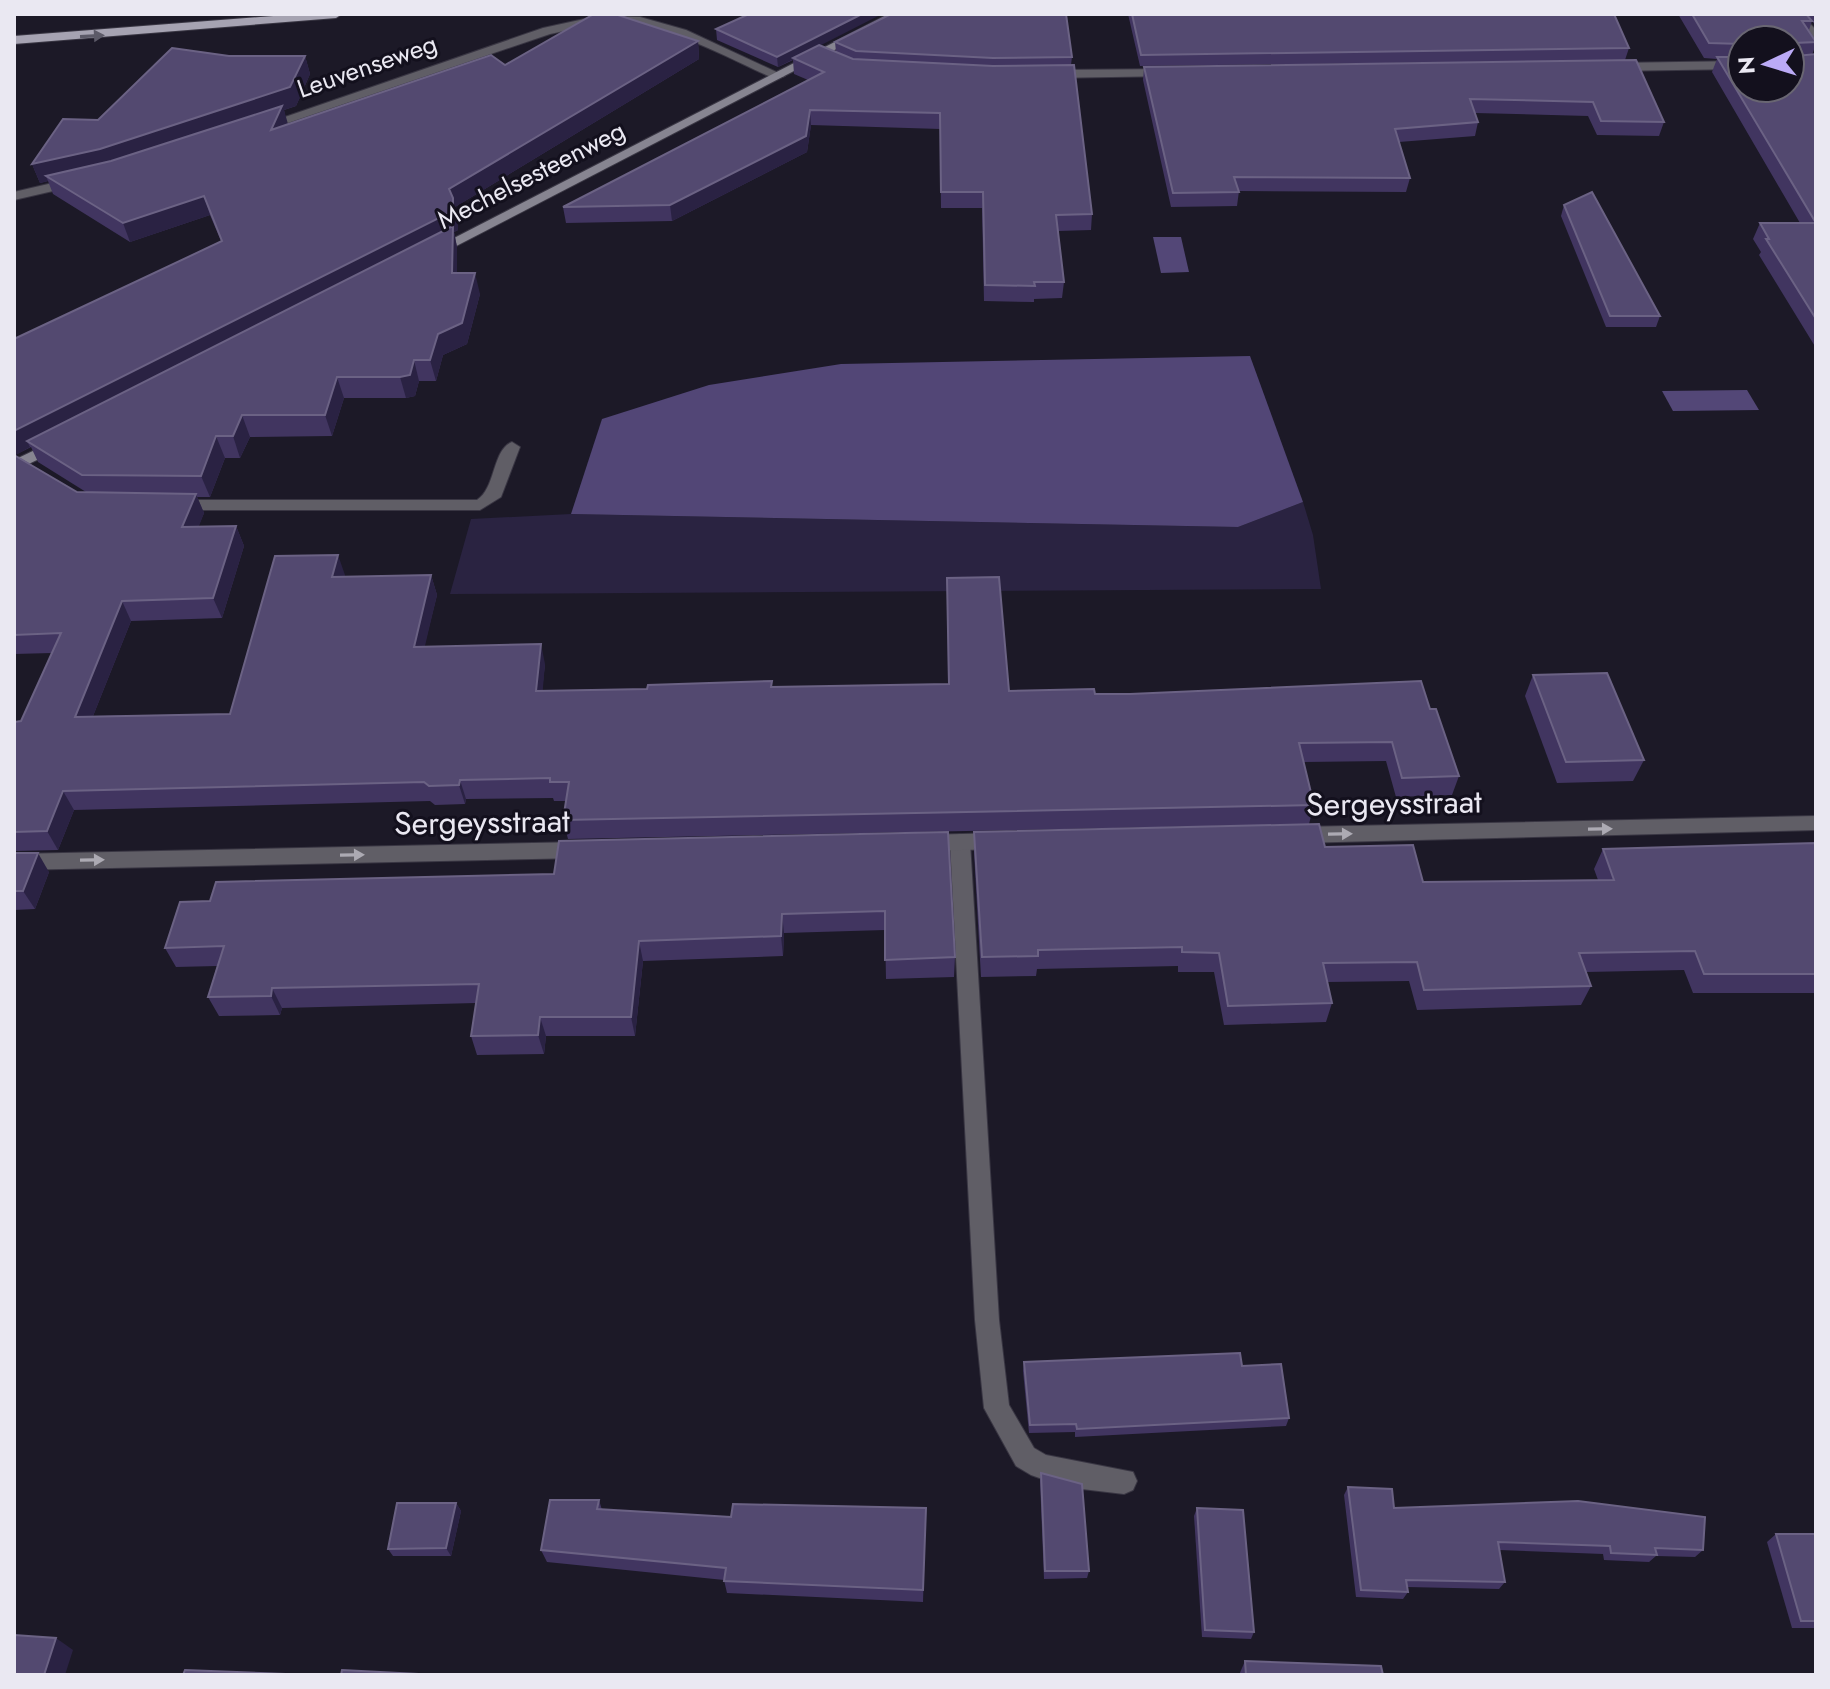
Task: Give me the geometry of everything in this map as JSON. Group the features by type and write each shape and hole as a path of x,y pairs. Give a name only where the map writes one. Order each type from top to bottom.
{"main road":[{"path":"14,28 221,14"},
{"path":"14,40 336,14"}],"street":[{"name":"Mechelsesteenweg","path":"414,262 898,14"},
{"path":"1795,14 1816,37"},
{"name":"Leuvenseweg","path":"251,131 547,31 598,20 640,21 682,33 779,76"},
{"path":"822,54 843,63"},
{"path":"1597,67 1726,65"},
{"path":"1041,75 1184,73"},
{"path":"14,196 84,180"},
{"path":"18,465 77,434"},
{"path":"150,504 480,505 493,497 512,447"},
{"path":"18,465 43,476"},
{"name":"Sergeysstraat","path":"1277,835 1816,823"},
{"path":"897,843 1024,841"},
{"path":"960,842 987,1320 997,1408 1025,1457 1040,1466 1065,1474 1124,1481"},
{"name":"Sergeysstraat","path":"14,862 598,850"}],"shaded area":[{"path":"1153,237 1181,237 1189,272 1161,273"},
{"path":"1250,356 1303,502 1238,527 571,514 602,419 709,385 841,364"},
{"path":"1747,390 1759,410 1673,411 1662,391"},
{"path":"1303,502 1313,535 1321,589 450,594 471,519 571,514 1238,527"}],"building":[{"path":"594,14 615,14 698,41 449,189 453,211 14,431 14,339 222,241 204,196 123,223 46,176 111,161 282,106 271,130 491,55 505,65"},
{"path":"749,14 862,14 777,57 716,29"},
{"path":"891,14 1066,14 1072,57 993,58 856,51 835,42"},
{"path":"1132,14 1614,14 1629,48 1141,55"},
{"path":"1692,14 1806,14 1812,21 1802,21 1804,24 1726,24 1726,44 1709,43"},
{"path":"1806,27 1816,42 1806,42"},
{"path":"819,45 853,59 993,66 1074,65 1092,214 1056,215 1064,282 1034,282 1035,286 985,285 983,192 941,192 940,113 810,110 806,136 670,205 563,207 824,72 793,58"},
{"path":"172,48 229,56 305,56 290,87 100,149 32,164 63,119 98,120"},
{"path":"1816,54 1816,223 1745,104 1806,104 1806,55"},
{"path":"1717,57 1726,57 1726,72"},
{"path":"1636,60 1664,122 1601,121 1593,102 1470,99 1478,122 1395,129 1410,178 1234,177 1239,192 1173,193 1144,67"},
{"path":"1592,192 1660,316 1610,316 1564,205"},
{"path":"1760,223 1816,223 1816,319 1766,239 1769,239"},
{"path":"453,226 452,273 475,273 462,323 438,334 430,360 414,360 410,375 337,377 325,415 242,415 233,436 216,436 201,476 82,475 27,441"},
{"path":"14,455 77,492 196,494 182,527 236,526 213,598 122,601 75,717 230,714 275,556 338,555 332,577 431,575 414,647 541,644 536,691 647,689 648,685 772,681 771,687 949,684 947,578 999,577 1009,691 1094,689 1095,694 1130,694 1421,681 1430,709 1436,709 1459,776 1402,778 1392,742 1299,743 1314,805 563,820 569,782 550,782 550,778 460,780 459,785 429,786 424,782 63,791 47,831 14,832 14,722 21,721 61,633 14,635"},
{"path":"1607,673 1644,760 1566,762 1533,675"},
{"path":"1319,824 1325,847 1413,845 1423,882 1614,880 1603,849 1816,843 1816,974 1704,974 1695,951 1579,953 1591,986 1424,990 1417,962 1323,963 1332,1003 1228,1006 1219,953 1182,952 1182,947 1038,950 1038,956 982,957 974,832"},
{"path":"948,832 955,957 885,960 885,911 782,914 781,936 639,941 631,1017 540,1017 538,1035 471,1036 479,984 272,988 271,996 208,997 224,946 165,948 180,902 210,901 216,882 554,874 559,841"},
{"path":"14,853 38,853 23,891 14,891"},
{"path":"1240,1353 1242,1366 1281,1364 1289,1418 1077,1429 1076,1424 1030,1425 1024,1362"},
{"path":"1041,1473 1082,1484 1089,1571 1045,1571"},
{"path":"1348,1487 1392,1489 1394,1508 1578,1501 1705,1517 1703,1550 1655,1548 1657,1555 1611,1553 1610,1546 1498,1542 1505,1582 1406,1580 1408,1592 1361,1590"},
{"path":"550,1500 599,1500 597,1509 731,1517 733,1504 926,1508 923,1590 724,1581 726,1568 541,1550"},
{"path":"397,1503 456,1503 446,1548 388,1549"},
{"path":"1197,1508 1243,1510 1254,1632 1205,1630"},
{"path":"1776,1534 1816,1534 1816,1621 1801,1621"},
{"path":"14,1635 56,1638 44,1675 14,1675"},
{"path":"1245,1661 1381,1666 1383,1675 1246,1675"},
{"path":"185,1670 311,1675 183,1675"},
{"path":"342,1670 438,1675 341,1675"}]}
